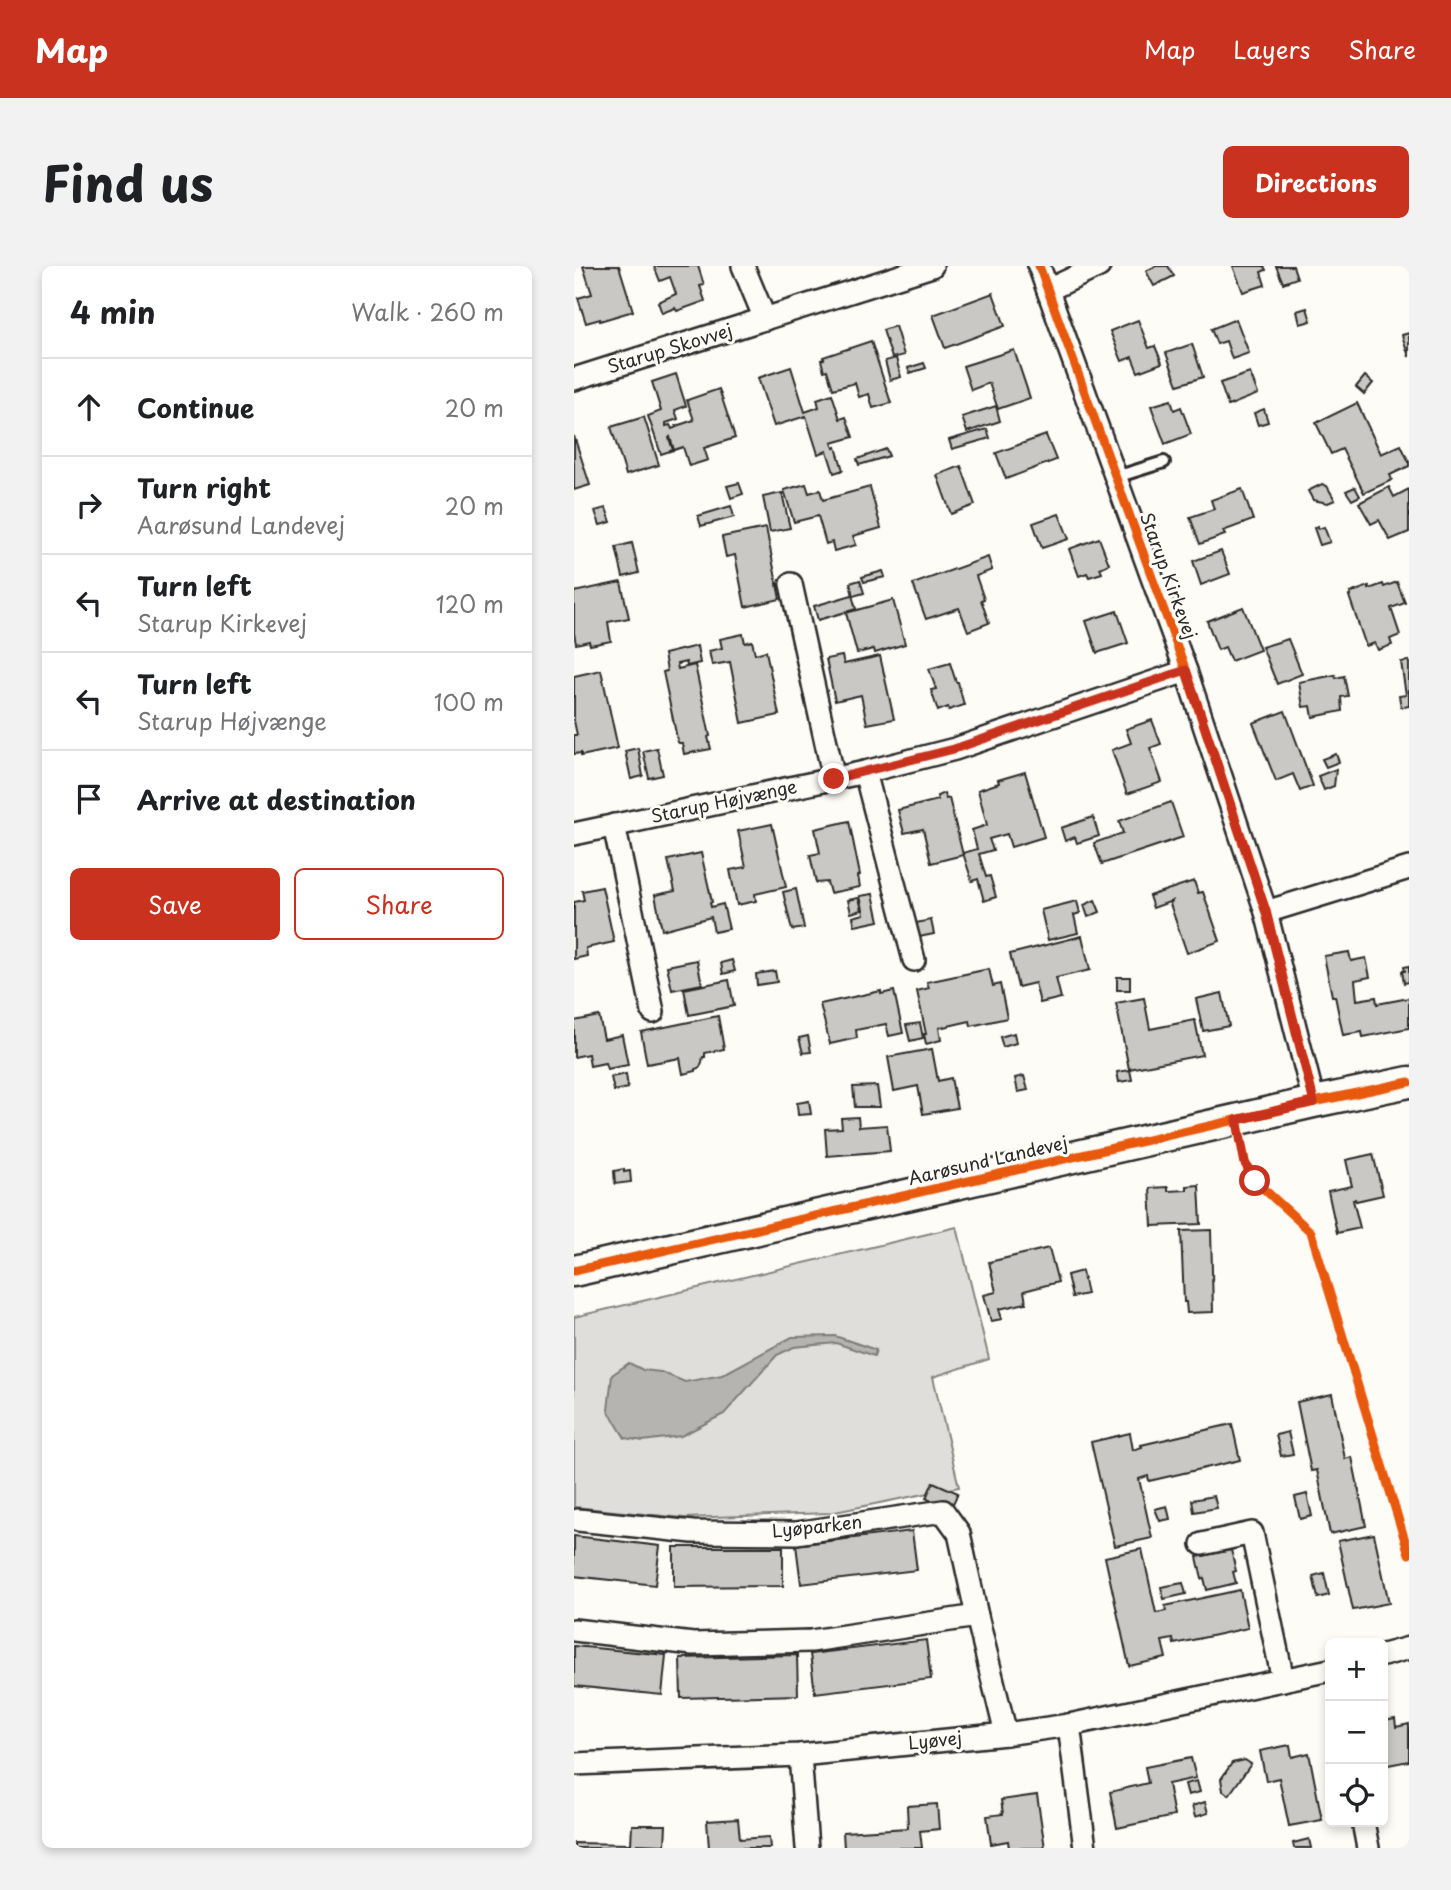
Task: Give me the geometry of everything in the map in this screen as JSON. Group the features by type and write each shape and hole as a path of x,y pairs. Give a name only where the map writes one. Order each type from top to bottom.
{"street":[{"path":"743,266 765,319"},
{"name":"Starup Skovvej","path":"574,379 932,266"},
{"name":"Starup Kirkevej","path":"1039,266 1186,670 1266,912 1314,1102"},
{"path":"1048,290 1099,266"},
{"path":"791,584 834,779"},
{"name":"Starup Højvænge","path":"574,834 834,779 954,749 1186,670"},
{"path":"865,772 914,960"},
{"path":"614,825 653,1012"},
{"path":"1266,912 1409,868"},
{"name":"Aarøsund Landevej","path":"574,1272 1409,1082"},
{"name":"Lyøparken","path":"578,1520 693,1532 796,1533 943,1511 959,1533 1006,1734"},
{"path":"1202,1544 1252,1533 1283,1680"},
{"path":"574,1630 693,1644 811,1641 977,1616"},
{"path":"1388,1654 1409,1648"},
{"name":"Lyøvej","path":"574,1764 800,1755 1006,1734 1069,1725 1325,1671"},
{"path":"1069,1725 1085,1848"},
{"path":"800,1755 807,1848"},
{"path":"1364,1827 1368,1848"}],"lane":[{"path":"1116,477 1164,462"}],"shaded area":[{"path":"957,1227 989,1359 933,1377 959,1487 830,1513 684,1518 574,1507 574,1317"},
{"path":"835,1336 876,1350 874,1356 836,1343 794,1347 777,1355 724,1414 681,1436 643,1441 625,1438 608,1410 612,1375 629,1363 643,1370 661,1372 685,1382 722,1375 792,1337"}],"building":[{"path":"583,266 619,266 633,311 586,323 578,298 592,294"},
{"path":"654,266 698,266 704,285 700,286 705,301 677,311 675,308 662,313 658,302 676,294 670,277 660,281"},
{"path":"1156,266 1168,266 1174,276 1154,286 1146,271"},
{"path":"1233,266 1264,266 1266,270 1261,272 1265,285 1243,292"},
{"path":"1276,266 1293,266 1297,278 1283,283"},
{"path":"993,293 1005,326 945,348 933,315"},
{"path":"1307,308 1311,321 1300,324 1297,311"},
{"path":"1236,319 1249,353 1232,359 1226,341 1217,344 1211,329"},
{"path":"1138,320 1149,348 1155,346 1162,363 1138,372 1132,357 1122,361 1110,331"},
{"path":"895,326 904,355 892,358 883,330"},
{"path":"1409,333 1409,357 1402,335"},
{"path":"871,341 891,403 873,408 869,394 859,397 855,383 833,389 821,360"},
{"path":"1192,344 1203,377 1178,385 1166,353"},
{"path":"1014,350 1030,398 998,409 989,383 971,390 963,366"},
{"path":"896,358 901,377 890,380 885,361"},
{"path":"924,363 926,368 910,373 908,368"},
{"path":"791,367 805,412 819,407 817,399 832,394 840,419 846,417 853,437 832,443 834,448 836,447 843,470 834,473 827,451 818,454 806,416 774,426 758,378"},
{"path":"1250,373 1258,394 1228,406 1220,383"},
{"path":"676,374 686,406 675,410 678,419 666,423 666,426 670,425 672,429 694,420 687,400 719,389 735,438 704,448 708,460 689,466 683,447 674,450 670,437 673,450 661,454 648,416 661,411 652,382"},
{"path":"1365,376 1373,383 1364,394 1356,387"},
{"path":"1171,400 1174,410 1181,407 1191,434 1165,444 1151,406"},
{"path":"1357,403 1381,454 1401,445 1409,462 1409,466 1390,475 1392,480 1364,493 1342,449 1331,454 1316,423"},
{"path":"996,406 1000,421 967,432 962,417"},
{"path":"1264,409 1268,422 1258,425 1254,413"},
{"path":"644,417 659,465 626,475 611,427"},
{"path":"987,429 990,438 952,449 949,440"},
{"path":"1046,435 1056,460 1006,479 996,453"},
{"path":"574,436 590,485 574,490"},
{"path":"886,449 889,456 859,465 857,459"},
{"path":"961,466 975,505 951,514 937,475"},
{"path":"739,483 743,494 731,498 727,486"},
{"path":"806,484 809,493 820,490 823,500 870,487 881,528 853,536 856,545 834,551 832,542 826,544 818,516 794,522 784,490"},
{"path":"1322,484 1327,486 1335,500 1328,503 1313,500 1308,491"},
{"path":"1355,487 1360,496 1352,500 1346,491"},
{"path":"1389,487 1394,497 1409,489 1409,532 1390,540 1379,520 1371,524 1359,503"},
{"path":"1242,489 1253,520 1223,531 1225,535 1200,544 1190,517 1214,509 1211,500"},
{"path":"782,493 790,528 770,532 763,497"},
{"path":"731,506 734,517 701,526 698,516"},
{"path":"606,508 611,522 600,525 595,511"},
{"path":"1059,514 1069,539 1042,548 1033,523"},
{"path":"1318,526 1318,529 1324,527 1330,542 1320,545 1314,528"},
{"path":"766,528 780,599 745,607 735,555 726,557 722,537"},
{"path":"1099,538 1109,564 1100,568 1102,573 1089,577 1087,573 1079,576 1069,549"},
{"path":"632,543 639,573 623,577 616,547"},
{"path":"1221,551 1230,574 1201,585 1193,561"},
{"path":"988,557 992,570 976,576 989,623 968,631 959,608 926,619 913,584"},
{"path":"883,571 885,577 864,582 862,577"},
{"path":"860,580 864,593 853,596 850,583"},
{"path":"621,582 629,618 608,622 611,641 590,645 589,641 576,644 574,592"},
{"path":"1397,582 1405,603 1391,608 1400,635 1390,639 1392,645 1378,650 1375,643 1366,646 1350,593 1369,586 1369,589 1383,584 1384,587"},
{"path":"852,595 856,609 818,620 814,606"},
{"path":"893,600 905,644 875,653 874,649 857,653 846,613"},
{"path":"1243,607 1260,650 1231,661 1225,647 1218,650 1207,621"},
{"path":"1117,611 1128,643 1097,653 1086,621"},
{"path":"743,634 745,643 752,641 755,654 766,651 779,715 742,723 730,662 712,665 709,651 722,648 720,639"},
{"path":"1288,639 1302,674 1277,684 1262,647"},
{"path":"697,646 700,663 687,666 686,662 677,664 678,669 695,665 711,749 684,754 682,743 678,743 663,672 667,671 664,654"},
{"path":"842,656 844,664 880,656 894,719 867,724 861,695 835,701 826,659"},
{"path":"1409,661 1409,706 1401,707 1399,696 1406,695 1401,662"},
{"path":"950,663 964,705 938,711 931,690 936,689 929,669"},
{"path":"601,670 618,748 581,756 581,753 574,754 574,735 577,735 574,721 574,676"},
{"path":"1335,675 1336,678 1344,676 1348,696 1341,697 1342,711 1313,717 1311,706 1303,707 1299,682"},
{"path":"1285,711 1313,786 1300,791 1293,774 1276,781 1253,723"},
{"path":"1152,720 1161,744 1150,748 1162,782 1127,794 1112,750 1131,743 1126,729"},
{"path":"638,748 643,776 631,779 625,751"},
{"path":"657,748 663,775 649,778 643,751"},
{"path":"1336,754 1339,762 1326,767 1322,759"},
{"path":"1336,769 1334,786 1324,790 1318,776"},
{"path":"1025,772 1044,837 1011,847 1007,834 989,839 993,850 979,854 986,877 990,876 996,897 984,901 978,879 972,881 963,853 977,849 972,830 987,825 978,790 999,783 998,780"},
{"path":"944,793 946,799 949,798 963,855 931,863 923,829 904,833 898,810 938,800 937,796"},
{"path":"1171,802 1183,837 1102,864 1094,843 1123,833 1119,821"},
{"path":"1093,817 1099,836 1077,843 1075,837 1065,841 1061,828"},
{"path":"849,821 860,887 830,893 827,882 816,883 810,855 820,853 815,829"},
{"path":"772,824 786,887 755,894 756,901 737,905 730,870 746,867 738,831"},
{"path":"701,853 711,907 723,904 729,929 714,932 711,917 662,930 655,895 675,891 668,860"},
{"path":"1194,881 1198,893 1203,892 1220,941 1187,953 1170,904 1172,901 1153,908 1149,896"},
{"path":"602,887 614,942 586,948 587,956 574,959 574,902 584,900 582,891"},
{"path":"796,889 804,928 792,930 783,892"},
{"path":"873,894 879,921 855,926 853,917 864,914 860,896"},
{"path":"859,898 862,910 851,913 848,900"},
{"path":"1095,900 1100,912 1088,917 1084,905"},
{"path":"1077,901 1080,913 1074,915 1078,933 1048,940 1041,910"},
{"path":"931,920 934,934 919,937 916,923"},
{"path":"1082,936 1090,970 1056,978 1061,998 1040,1003 1035,983 1018,987 1010,954"},
{"path":"1349,952 1351,961 1366,958 1370,977 1355,980 1357,1000 1376,997 1377,1004 1409,998 1409,1028 1363,1037 1362,1032 1343,1035 1324,956"},
{"path":"697,960 702,984 672,990 667,966"},
{"path":"732,960 735,971 723,974 721,963"},
{"path":"1409,966 1409,982 1404,983 1402,971"},
{"path":"989,969 993,986 1000,984 1007,1018 971,1026 970,1021 939,1028 941,1040 926,1044 917,991 929,988 927,982"},
{"path":"775,971 777,982 757,985 756,974"},
{"path":"1117,977 1130,977 1130,990 1117,990"},
{"path":"729,980 734,1006 689,1015 684,989"},
{"path":"881,991 881,994 894,991 903,1033 889,1036 886,1024 856,1030 857,1038 830,1044 820,1004"},
{"path":"1222,993 1229,1026 1203,1031 1196,999"},
{"path":"1144,998 1150,1029 1195,1020 1202,1055 1129,1069 1116,1003"},
{"path":"599,1016 604,1039 622,1035 628,1065 607,1069 605,1063 590,1066 588,1054 574,1057 574,1021"},
{"path":"718,1016 724,1049 705,1053 696,1071 683,1074 680,1058 647,1064 641,1032"},
{"path":"920,1023 923,1038 910,1041 906,1025"},
{"path":"1014,1033 1016,1043 1003,1047 1000,1037"},
{"path":"808,1036 811,1052 803,1053 799,1038"},
{"path":"932,1049 938,1081 951,1078 957,1108 923,1114 918,1086 894,1091 888,1057"},
{"path":"1130,1070 1132,1080 1119,1082 1117,1072"},
{"path":"626,1074 628,1088 614,1091 611,1077"},
{"path":"1024,1076 1028,1090 1018,1092 1015,1078"},
{"path":"877,1086 880,1107 855,1107 853,1087"},
{"path":"809,1101 811,1114 798,1115 797,1103"},
{"path":"858,1117 859,1127 887,1125 890,1151 827,1156 825,1129 842,1128 841,1118"},
{"path":"1373,1154 1383,1195 1353,1200 1360,1228 1337,1233 1328,1191 1352,1186 1346,1160"},
{"path":"624,1169 624,1172 630,1171 631,1182 615,1184 614,1171"},
{"path":"1199,1185 1201,1224 1152,1226 1150,1188 1187,1190 1187,1186"},
{"path":"1211,1230 1213,1312 1187,1313 1184,1302 1181,1231"},
{"path":"1049,1248 1058,1282 1024,1291 1026,1303 999,1309 1002,1319 991,1321 984,1295 996,1292 989,1262"},
{"path":"1082,1271 1087,1294 1072,1297 1067,1275"},
{"path":"1332,1394 1345,1459 1352,1457 1366,1526 1330,1534 1317,1470 1311,1471 1297,1402"},
{"path":"1232,1424 1240,1460 1149,1481 1148,1476 1139,1479 1152,1538 1115,1546 1091,1442 1130,1433 1133,1450 1142,1447 1141,1445"},
{"path":"1288,1432 1293,1454 1281,1456 1276,1435"},
{"path":"933,1482 958,1493 950,1510 926,1498"},
{"path":"1307,1494 1312,1516 1300,1519 1295,1497"},
{"path":"1214,1496 1217,1508 1194,1512 1192,1500"},
{"path":"1167,1506 1170,1519 1160,1521 1155,1509"},
{"path":"912,1531 917,1570 801,1584 796,1545"},
{"path":"1374,1534 1389,1603 1353,1610 1338,1541"},
{"path":"574,1536 660,1546 655,1585 574,1576"},
{"path":"674,1547 783,1547 783,1586 674,1587"},
{"path":"1142,1549 1156,1613 1166,1611 1165,1606 1240,1590 1248,1628 1174,1644 1173,1639 1162,1641 1166,1658 1129,1666 1105,1557"},
{"path":"1231,1550 1236,1583 1207,1590 1197,1557"},
{"path":"1324,1573 1329,1595 1318,1598 1313,1576"},
{"path":"1183,1583 1186,1594 1164,1599 1161,1587"},
{"path":"926,1640 931,1679 815,1693 810,1654"},
{"path":"574,1646 666,1655 662,1695 574,1686"},
{"path":"797,1655 798,1695 681,1698 680,1658"},
{"path":"1395,1719 1396,1727 1409,1724 1409,1761 1388,1765 1388,1720"},
{"path":"1290,1745 1292,1757 1309,1753 1322,1820 1289,1826 1279,1778 1266,1781 1260,1751"},
{"path":"1191,1758 1196,1778 1168,1784 1174,1816 1117,1828 1110,1792 1148,1783 1145,1767"},
{"path":"1245,1760 1251,1764 1229,1795 1223,1791 1221,1779 1232,1763"},
{"path":"1197,1781 1200,1792 1188,1795 1185,1784"},
{"path":"1037,1795 1045,1848 1009,1848 1008,1841 991,1844 987,1816 1003,1814 1001,1800"},
{"path":"1205,1802 1208,1813 1195,1817 1192,1806"},
{"path":"937,1804 939,1829 920,1831 922,1848 844,1848 843,1832 908,1828 907,1806"},
{"path":"738,1819 740,1839 769,1837 770,1848 709,1848 707,1821"},
{"path":"632,1825 666,1825 665,1845 574,1848 574,1843 631,1844"},
{"path":"1309,1839 1311,1848 1294,1848 1293,1843"}],"cycle path":[{"path":"1039,266 1186,671 1266,912 1314,1102"},
{"path":"574,1271 1409,1082"},
{"path":"1237,1120 1245,1163 1255,1181 1311,1232 1409,1554"}],"route":[{"path":"834,779 954,749 1186,670 1266,912 1314,1102 1237,1120 1245,1163 1255,1181"}]}
